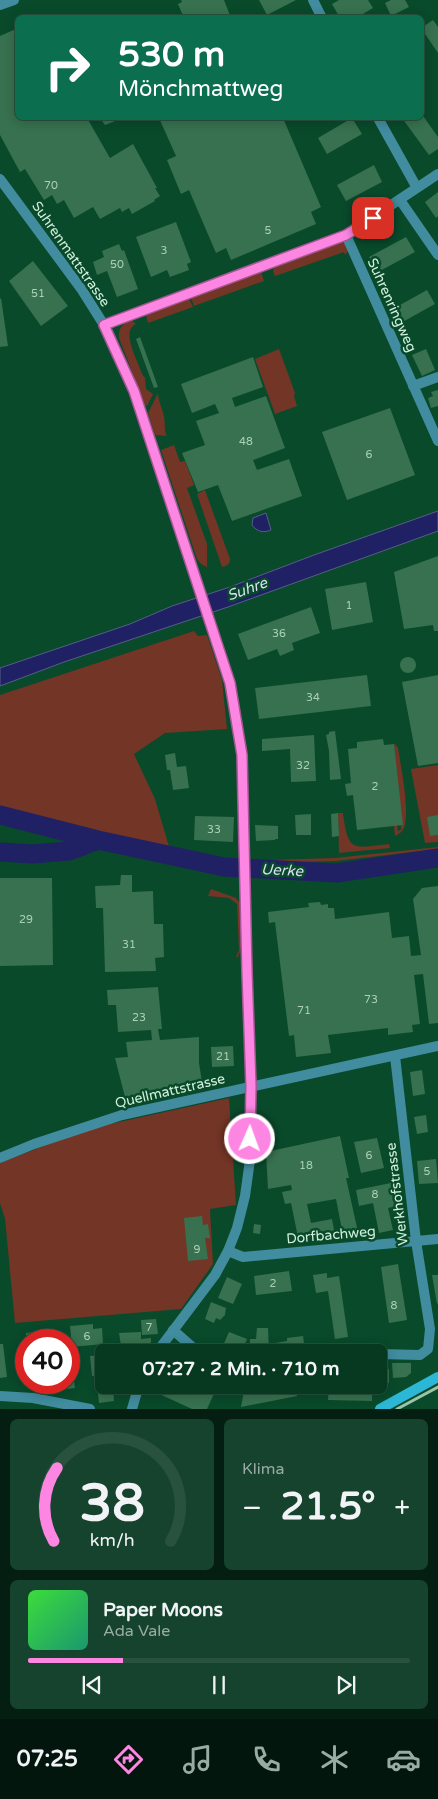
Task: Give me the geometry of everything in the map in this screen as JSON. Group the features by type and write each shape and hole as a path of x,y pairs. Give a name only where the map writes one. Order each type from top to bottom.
{"main road":[{"path":"380,1409 438,1377"}],"street":[{"path":"0,5 14,0"},
{"path":"313,0 320,15"},
{"path":"379,120 417,188"},
{"path":"104,325 346,235 438,174"},
{"name":"Suhrenmattstrasse","path":"0,179 65,265 104,325 134,391 230,683 242,755 251,1086 250,1160 245,1196 237,1228 228,1251 210,1282 163,1344"},
{"path":"400,200 438,255"},
{"name":"Suhrenringweg","path":"346,235 438,441"},
{"path":"413,386 438,377"},
{"name":"Quellmattstrasse","path":"0,1158 34,1144 122,1115 438,1046"},
{"name":"Werkhofstrasse","path":"387,1354 420,1355 428,1348 430,1329 416,1242 395,1056"},
{"name":"Dorfbachweg","path":"228,1251 243,1257 438,1239"},
{"path":"173,1330 189,1344"},
{"path":"132,1409 136,1394"},
{"path":"0,1396 33,1398 90,1409"}],"shaded area":[{"path":"346,240 351,247 345,255 344,252 275,276 274,268"},
{"path":"261,272 264,281 194,306 191,298"},
{"path":"189,299 193,307 148,323 146,315"},
{"path":"131,320 136,324 130,333 132,347 145,378 146,389 153,394 147,406 119,338 119,331 122,326"},
{"path":"279,349 295,393 297,406 275,414 255,359"},
{"path":"158,393 167,436 155,435 148,413"},
{"path":"174,445 180,462 185,461 194,485 187,488 207,544 207,567 197,559 161,450"},
{"path":"205,490 230,559 228,564 222,567 197,494"},
{"path":"194,631 198,636 207,635 222,680 227,729 165,733 134,754 155,799 170,850 0,808 0,695"},
{"path":"394,744 398,748 406,811 404,828 395,836 394,826 397,825 398,831 401,830"},
{"path":"438,765 438,842 425,843 411,769"},
{"path":"338,813 343,813 347,835 354,845 389,844 390,848 339,853"},
{"path":"438,847 438,849 336,861 267,863 270,860 335,858"},
{"path":"211,889 236,898 240,903 241,949 238,957 236,957 239,950 237,904 229,898 208,896"},
{"path":"229,1098 236,1205 210,1209 213,1264 181,1309 15,1323 5,1219 0,1203 0,1163 61,1139 110,1124"}],"water":[{"name":"Suhre","path":"438,511 438,531 228,607 64,662 0,686 0,668 130,624 172,606 230,587"},
{"path":"266,513 271,530 263,532 252,525 253,518"}],"building":[{"path":"181,0 224,0 230,15 183,15 178,4 182,2"},
{"path":"259,0 296,0 267,15"},
{"path":"339,0 368,0 373,8 361,15 338,15 332,4"},
{"path":"391,0 405,0 409,7 391,15 385,3"},
{"path":"433,20 438,27 438,53 424,32 424,26"},
{"path":"15,29 15,120 88,120 110,158 133,144 157,188 155,188 160,196 155,201 132,214 129,208 122,212 120,208 100,219 93,207 74,218 64,200 57,204 52,195 44,200 25,169 20,172 0,135 0,36"},
{"path":"424,117 438,137 438,149 429,155 403,120 424,120"},
{"path":"101,120 118,120 105,125"},
{"path":"160,120 284,120 321,207 311,212 316,224 231,260 226,248 216,253 189,190 181,194 167,160 176,156"},
{"path":"349,120 353,120 362,134 327,154 318,138"},
{"path":"374,165 382,182 346,201 337,185"},
{"path":"438,192 438,216 436,218 425,202"},
{"path":"176,222 191,262 187,264 189,270 170,277 167,270 151,277 136,237"},
{"path":"406,237 415,252 378,272 369,257"},
{"path":"119,244 122,251 124,250 138,289 117,297 107,271 97,275 93,262 104,257 102,251"},
{"path":"33,261 68,306 41,326 9,281"},
{"path":"427,290 435,304 399,324 391,310"},
{"path":"0,299 8,346 0,347"},
{"path":"140,337 158,387 154,388 136,339"},
{"path":"426,349 435,370 422,376 412,355"},
{"path":"253,357 263,387 232,398 235,407 266,396 285,448 253,460 257,470 289,459 302,496 232,521 218,485 198,492 182,453 205,445 196,421 219,413 215,404 192,413 181,384"},
{"path":"438,390 438,406 431,408 428,398 433,396 431,392"},
{"path":"390,408 415,475 347,500 322,432"},
{"path":"438,556 438,631 434,631 433,625 404,629 394,572"},
{"path":"366,582 373,622 332,630 325,589"},
{"path":"311,607 320,633 292,643 294,650 280,656 277,649 248,660 238,634"},
{"path":"408,657 414,659 416,665 414,671 408,673 402,671 400,665 402,659"},
{"path":"367,675 371,706 259,719 255,688"},
{"path":"438,675 438,763 418,766 402,682"},
{"path":"335,731 341,779 330,780 329,751 326,735 329,732"},
{"path":"314,735 316,781 291,782 290,749 262,751 262,739"},
{"path":"383,739 384,745 394,744 403,825 357,830 353,795 347,796 345,784 351,783 348,749 357,748 357,742"},
{"path":"175,753 177,767 186,766 189,788 173,790 170,770 167,770 165,755"},
{"path":"338,813 339,836 332,837 331,814"},
{"path":"311,814 311,835 296,835 295,815"},
{"path":"438,815 438,835 430,836 427,817"},
{"path":"195,816 234,817 233,842 194,840"},
{"path":"255,825 278,826 278,839 256,841"},
{"path":"121,875 132,875 132,892 153,891 154,924 163,924 164,957 155,958 156,971 105,972 103,908 96,908 95,886 120,885"},
{"path":"0,878 52,878 53,965 0,966"},
{"path":"438,886 438,1023 429,1024 423,974 414,975 420,1024 412,1025 413,1032 388,1035 388,1028 328,1035 331,1053 296,1057 294,1035 289,1036 275,922 269,923 268,912 309,907 308,903 320,902 321,905 328,904 328,908 334,908 335,919 389,912 392,938 409,936 411,956 421,955 413,899 422,888"},
{"path":"158,987 162,1029 158,1029 160,1040 199,1037 199,1063 202,1082 126,1101 115,1058 128,1057 126,1042 152,1040 151,1030 118,1032 116,1005 108,1005 107,990"},
{"path":"233,1046 234,1066 212,1067 211,1047"},
{"path":"422,1070 425,1094 413,1096 410,1072"},
{"path":"426,1115 428,1132 417,1134 414,1117"},
{"path":"340,1136 349,1178 346,1178 358,1232 343,1235 336,1199 307,1204 311,1223 332,1219 335,1235 299,1242 291,1203 285,1204 282,1192 292,1190 291,1185 268,1189 266,1152"},
{"path":"377,1138 384,1168 361,1173 354,1142"},
{"path":"436,1159 438,1183 419,1184 417,1161"},
{"path":"391,1183 397,1206 388,1208 393,1230 379,1233 373,1203 359,1206 356,1190"},
{"path":"202,1216 203,1225 208,1224 210,1238 205,1238 208,1259 188,1261 184,1218"},
{"path":"254,1224 261,1225 260,1234 253,1233"},
{"path":"398,1264 407,1320 389,1323 381,1267"},
{"path":"289,1271 292,1291 256,1295 254,1276"},
{"path":"327,1273 327,1278 339,1276 348,1337 335,1339 328,1291 316,1293 313,1275"},
{"path":"432,1275 438,1275 437,1304"},
{"path":"227,1277 242,1284 233,1304 218,1298"},
{"path":"211,1302 226,1308 225,1315 220,1320 216,1318 214,1323 205,1319"},
{"path":"156,1319 158,1334 142,1335 141,1320"},
{"path":"93,1324 93,1329 102,1328 103,1344 80,1346 80,1329 70,1329 70,1326"},
{"path":"257,1328 268,1328 269,1344 250,1344 250,1339 256,1339"},
{"path":"141,1332 141,1339 151,1338 151,1342 149,1344 121,1344 119,1333"},
{"path":"229,1332 247,1339 245,1344 224,1344"},
{"path":"303,1336 304,1344 275,1344 287,1341 287,1338"},
{"path":"0,1344 3,1344 7,1377 0,1378"},
{"path":"90,1356 95,1356 95,1376 92,1376"},
{"path":"392,1363 411,1363 411,1373 406,1377 393,1378"},
{"path":"387,1369 389,1369 389,1383 387,1383"},
{"path":"98,1394 114,1394 114,1401 99,1403"},
{"path":"159,1394 214,1394 207,1409 192,1409"},
{"path":"243,1394 297,1394 297,1396 241,1407"},
{"path":"328,1394 372,1394 372,1401 328,1400"}],"waterway":[{"name":"Uerke","path":"0,815 98,840 224,867 337,873 438,858"},
{"name":"Uerke","path":"0,852 33,854 69,851 98,840"}],"railway":[{"path":"397,1409 438,1387"}],"route":[{"path":"250,1139 251,1086 242,755 230,683 134,391 104,325 346,235 373,218"}]}
